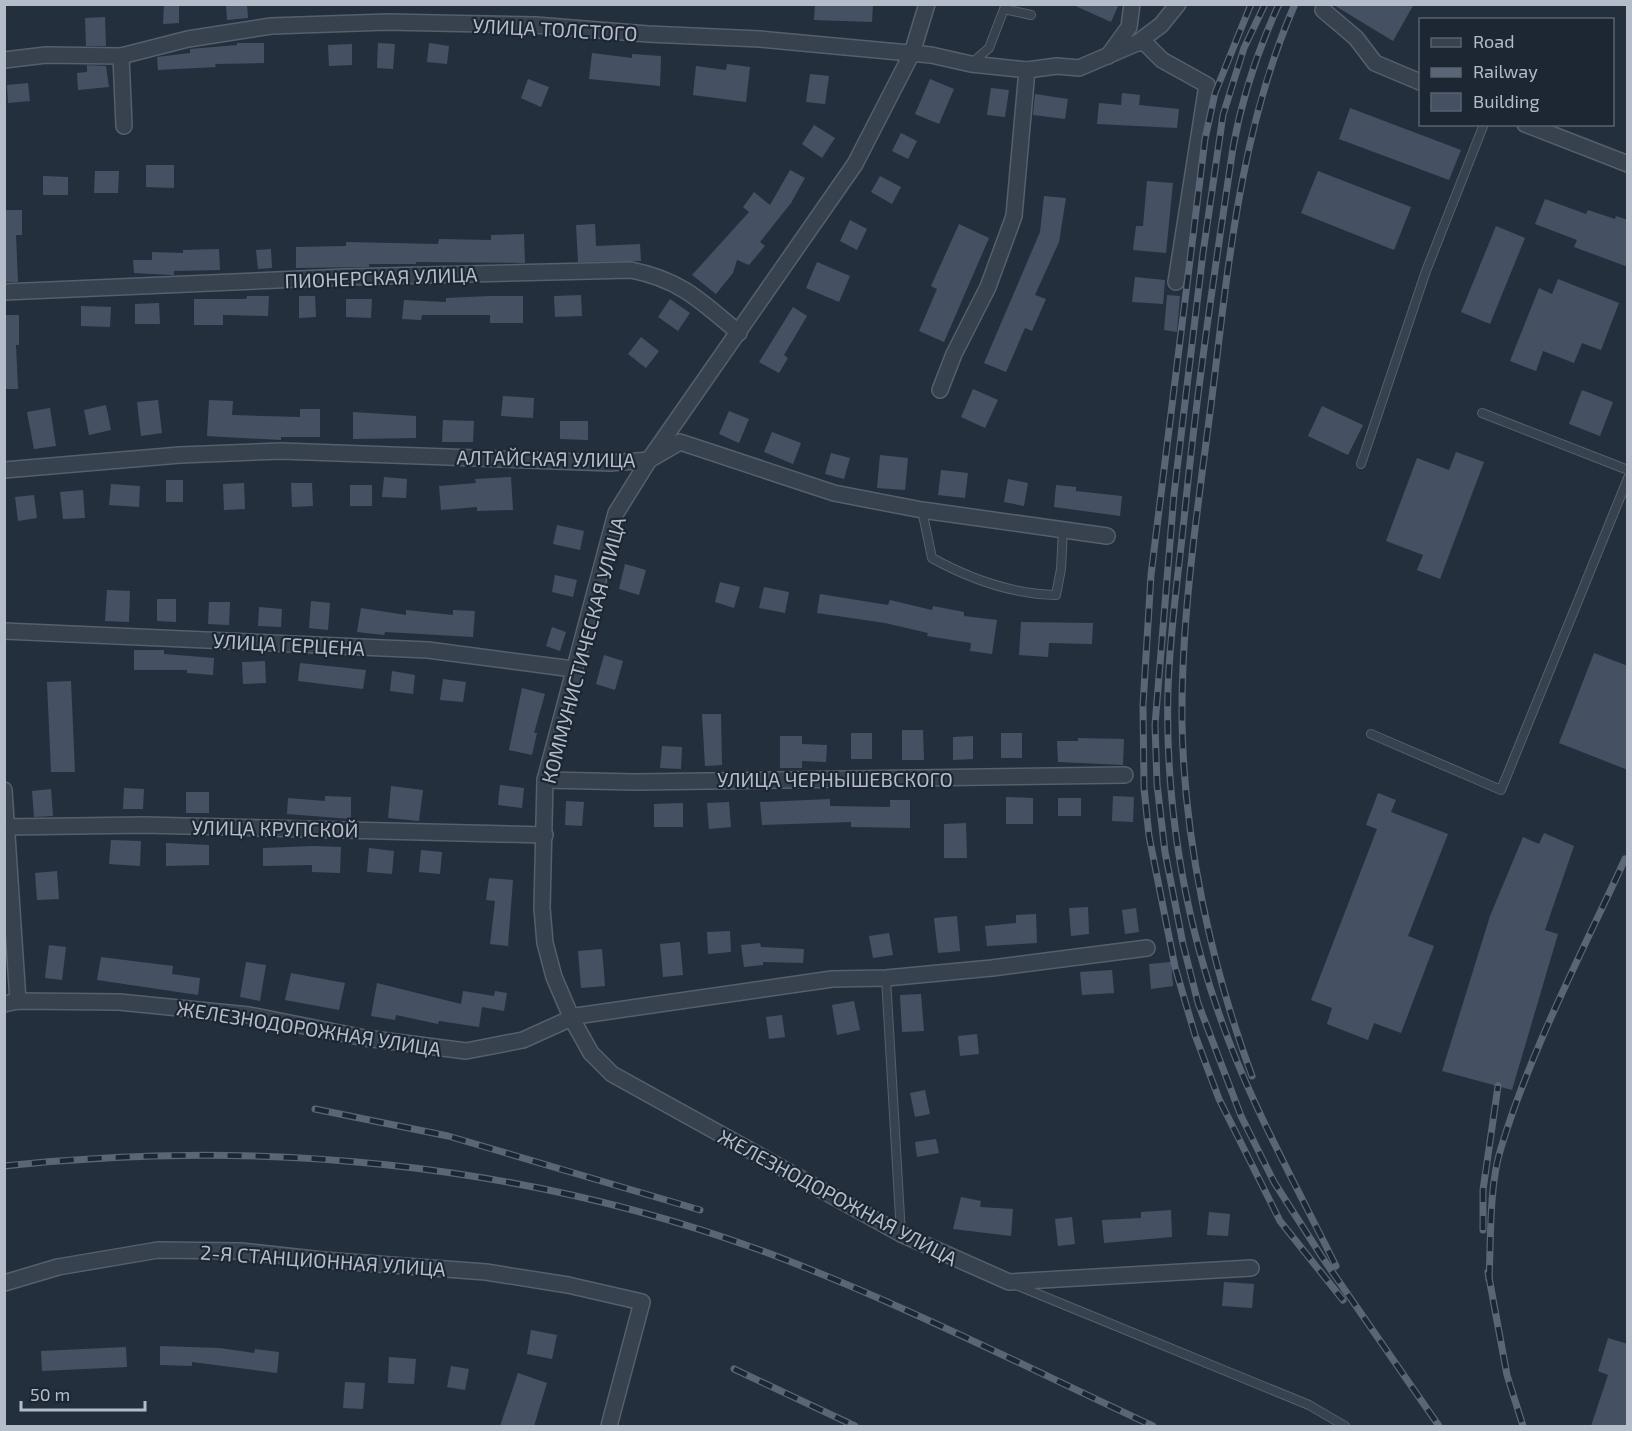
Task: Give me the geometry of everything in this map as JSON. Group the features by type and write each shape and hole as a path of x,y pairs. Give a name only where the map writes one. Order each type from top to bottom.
{"street":[{"name":"КОММУНИСТИЧЕСКАЯ УЛИЦА","path":"572,1019 554,977 545,943 542,908 545,780 616,513 649,460 855,164 912,53 927,4"},
{"path":"1106,58 1129,27 1132,4"},
{"name":"УЛИЦА ТОЛСТОГО","path":"4,60 46,55 121,56 188,39 271,26 387,22 535,25 648,34 760,39 912,53 971,64 1027,70 1057,66 1079,68 1137,43 1161,25 1178,4"},
{"path":"1323,10 1356,38 1375,63 1419,82"},
{"path":"1137,43 1145,43 1162,60 1207,85 1176,282"},
{"path":"121,56 124,126"},
{"path":"940,390 954,354 988,287 1014,216 1027,70"},
{"path":"1530,126 1628,164"},
{"name":"ПИОНЕРСКАЯ УЛИЦА","path":"4,292 345,277 631,270 654,274 687,289 739,333"},
{"name":"АЛТАЙСКАЯ УЛИЦА","path":"4,470 180,454 281,451 610,463 649,460 680,442 834,494 922,510 1107,536"},
{"name":"УЛИЦА ГЕРЦЕНА","path":"4,631 428,650 573,669"},
{"name":"УЛИЦА ЧЕРНЫШЕВСКОГО","path":"545,780 634,782 1125,775"},
{"path":"4,790 11,1002"},
{"name":"УЛИЦА КРУПСКОЙ","path":"6,827 156,825 544,835"},
{"name":"ЖЕЛЕЗНОДОРОЖНАЯ УЛИЦА","path":"11,1002 119,1002 249,1015 365,1038 466,1051 523,1040 576,1016 832,979 886,978 992,968 1148,948"},
{"name":"ЖЕЛЕЗНОДОРОЖНАЯ УЛИЦА","path":"572,1019 591,1053 612,1074 901,1234 1009,1282 1251,1268"},
{"name":"2-Я СТАНЦИОННАЯ УЛИЦА","path":"4,1283 58,1267 158,1250 241,1251 323,1260 486,1272 568,1285 642,1302 609,1426"}],"lane":[{"path":"971,64 989,48 1004,9 1031,15"},
{"path":"1361,464 1426,271 1483,126"},
{"path":"1482,413 1628,470"},
{"path":"1371,734 1501,790 1628,478"},
{"path":"922,510 932,558 960,573 1030,595 1056,595 1062,569 1063,529"},
{"path":"886,978 901,1234"},
{"path":"1009,1282 1309,1405 1345,1426"}],"building":[{"path":"164,4 179,4 179,23 163,24"},
{"path":"226,4 247,4 248,18 227,20"},
{"path":"815,4 873,4 872,22 814,20"},
{"path":"1071,4 1119,4 1111,22"},
{"path":"1332,4 1414,4 1393,41"},
{"path":"105,17 106,46 86,46 85,18"},
{"path":"237,43 264,43 264,63 215,64 216,67 158,70 157,57 190,53 190,49 237,45"},
{"path":"378,43 395,44 393,69 377,68"},
{"path":"429,43 449,46 447,64 427,62"},
{"path":"352,44 352,65 329,66 328,45"},
{"path":"592,53 632,58 632,54 661,56 660,86 589,79"},
{"path":"727,64 750,67 746,102 693,95 696,66 726,70"},
{"path":"87,65 106,66 109,87 78,90 77,73 87,72"},
{"path":"810,74 829,76 825,104 806,102"},
{"path":"528,79 549,87 541,107 521,98"},
{"path":"930,79 954,89 939,124 915,114"},
{"path":"28,83 30,101 8,103 7,85"},
{"path":"991,88 1009,90 1005,117 987,115"},
{"path":"1122,93 1140,95 1139,105 1179,109 1177,128 1097,124 1099,103 1121,105"},
{"path":"1035,94 1068,99 1065,119 1033,115"},
{"path":"1350,108 1461,150 1449,180 1339,139"},
{"path":"814,125 835,138 822,158 802,144"},
{"path":"901,133 917,141 908,159 892,151"},
{"path":"146,165 174,165 174,188 146,187"},
{"path":"790,170 805,178 791,203 760,242 765,246 749,265 737,260 733,273 716,294 692,275 749,212 743,207 754,192 770,205"},
{"path":"95,171 119,171 118,193 94,193"},
{"path":"1318,171 1411,207 1394,250 1301,213"},
{"path":"43,176 68,177 68,195 43,195"},
{"path":"880,176 901,187 892,204 871,192"},
{"path":"1147,181 1173,183 1166,253 1133,250 1136,226 1143,226"},
{"path":"1044,196 1066,198 1059,242 1035,295 1046,299 1032,331 1025,328 1006,372 984,363 1040,232"},
{"path":"1545,199 1586,214 1588,210 1615,219 1616,216 1628,220 1628,267 1574,247 1577,240 1535,224"},
{"path":"4,210 22,210 22,235 16,235 18,282 4,282"},
{"path":"850,220 867,229 857,250 840,241"},
{"path":"595,224 596,246 640,244 641,261 578,262 576,225"},
{"path":"959,224 989,238 944,342 919,331 937,289 931,286"},
{"path":"1496,226 1525,238 1490,324 1461,312"},
{"path":"524,234 525,263 416,262 416,264 369,264 369,267 296,268 296,247 346,246 346,242 438,244 439,239 491,240 491,235"},
{"path":"219,249 220,270 174,271 174,275 134,273 133,260 152,260 152,252 183,253 183,250"},
{"path":"271,249 272,268 258,269 256,250"},
{"path":"817,262 850,276 839,302 806,288"},
{"path":"1135,277 1165,280 1163,304 1132,302"},
{"path":"1558,279 1619,303 1601,350 1582,343 1574,363 1543,351 1536,371 1510,361 1539,288 1552,294"},
{"path":"581,295 582,316 555,317 554,296"},
{"path":"1167,295 1180,296 1177,332 1164,330"},
{"path":"247,296 269,296 268,316 223,315 223,325 194,325 194,299 246,299"},
{"path":"299,296 315,296 316,317 299,318"},
{"path":"523,296 523,323 490,323 490,315 422,315 421,320 402,319 404,300 446,302 446,298"},
{"path":"346,299 372,299 371,318 346,317"},
{"path":"670,299 690,313 678,331 658,317"},
{"path":"159,303 160,324 135,324 135,304"},
{"path":"81,306 111,307 110,327 81,326"},
{"path":"793,307 807,316 784,355 788,358 779,373 759,362"},
{"path":"4,315 19,315 19,345 16,345 18,389 4,389"},
{"path":"641,337 659,351 646,368 628,354"},
{"path":"973,389 998,400 985,428 961,417"},
{"path":"1582,390 1613,402 1600,436 1569,424"},
{"path":"503,396 534,398 533,418 501,416"},
{"path":"158,400 162,433 141,436 137,402"},
{"path":"209,400 233,401 232,415 300,417 300,409 320,409 320,437 281,437 281,440 207,436"},
{"path":"106,405 111,430 89,435 84,410"},
{"path":"1322,406 1363,425 1348,455 1308,436"},
{"path":"50,408 56,446 34,449 27,412"},
{"path":"729,411 749,419 739,443 719,434"},
{"path":"353,412 416,416 416,438 353,439"},
{"path":"443,420 474,421 473,442 442,442"},
{"path":"560,421 588,421 588,440 560,439"},
{"path":"772,432 801,443 793,464 764,452"},
{"path":"1456,452 1484,462 1440,579 1417,570 1423,555 1386,541 1417,458 1449,470"},
{"path":"831,453 850,458 844,479 825,474"},
{"path":"880,455 908,458 905,490 877,488"},
{"path":"941,470 968,473 965,498 938,495"},
{"path":"384,477 407,479 406,498 382,497"},
{"path":"511,477 513,510 477,511 477,507 441,510 439,486 476,483 475,479"},
{"path":"1008,479 1028,483 1024,506 1004,502"},
{"path":"166,480 183,480 183,502 166,502"},
{"path":"244,483 245,509 224,510 223,484"},
{"path":"291,483 312,483 313,506 292,507"},
{"path":"111,484 140,486 139,507 109,505"},
{"path":"350,485 372,485 372,506 350,506"},
{"path":"1056,485 1076,487 1076,491 1122,496 1120,516 1054,507"},
{"path":"83,490 85,518 63,519 60,492"},
{"path":"34,495 37,518 18,521 15,497"},
{"path":"557,525 584,531 580,550 553,544"},
{"path":"625,564 646,570 639,595 619,589"},
{"path":"555,575 577,580 573,597 552,592"},
{"path":"720,582 740,587 734,608 715,602"},
{"path":"764,587 789,592 785,613 759,608"},
{"path":"107,590 130,591 129,622 105,621"},
{"path":"820,594 888,605 890,600 932,610 933,606 964,612 964,616 997,620 992,654 970,651 971,643 927,636 928,633 885,623 817,613"},
{"path":"157,599 176,599 176,622 157,621"},
{"path":"311,601 330,603 328,630 309,628"},
{"path":"209,602 230,602 229,625 208,624"},
{"path":"259,607 282,609 281,627 258,626"},
{"path":"361,608 406,615 406,610 453,615 453,610 475,611 473,637 385,632 384,635 357,632"},
{"path":"1021,622 1093,623 1092,644 1049,643 1048,657 1019,655"},
{"path":"552,627 566,632 560,651 546,646"},
{"path":"134,650 164,650 164,654 214,658 213,675 187,673 187,670 134,670"},
{"path":"1594,653 1628,666 1628,770 1559,743"},
{"path":"604,655 623,661 615,690 596,684"},
{"path":"265,661 266,683 243,684 242,662"},
{"path":"300,663 366,670 363,689 298,681"},
{"path":"392,671 415,675 413,694 390,691"},
{"path":"443,679 466,682 463,702 440,700"},
{"path":"71,681 75,772 51,772 47,682"},
{"path":"522,688 545,694 534,733 537,733 532,755 509,750"},
{"path":"702,714 721,714 722,765 705,766"},
{"path":"902,730 923,730 924,760 902,760"},
{"path":"851,733 872,733 872,759 851,759"},
{"path":"1001,733 1022,733 1022,758 1001,758"},
{"path":"780,736 802,736 802,744 827,745 826,762 802,761 802,768 780,768"},
{"path":"973,736 973,759 953,760 953,737"},
{"path":"1078,738 1124,739 1123,765 1058,762 1057,741 1078,741"},
{"path":"662,746 682,747 681,769 660,768"},
{"path":"500,785 524,788 522,808 498,805"},
{"path":"391,786 423,790 419,821 388,818"},
{"path":"124,788 144,789 143,809 123,809"},
{"path":"51,789 53,816 34,817 32,791"},
{"path":"186,792 209,792 209,813 186,813"},
{"path":"1378,793 1396,800 1391,812 1448,834 1408,936 1434,946 1401,1033 1374,1023 1368,1040 1327,1024 1332,1008 1311,1000 1377,829 1366,825"},
{"path":"325,796 351,797 351,819 287,814 288,798 325,801"},
{"path":"1113,796 1134,797 1133,822 1112,821"},
{"path":"1006,797 1033,798 1033,824 1006,824"},
{"path":"1058,798 1081,798 1081,816 1058,816"},
{"path":"830,799 830,806 890,807 890,800 910,800 910,828 851,827 851,822 762,825 760,802"},
{"path":"566,801 584,802 582,826 565,825"},
{"path":"729,802 731,827 709,829 707,803"},
{"path":"683,803 683,827 654,827 654,804"},
{"path":"966,823 967,858 944,858 944,824"},
{"path":"1544,833 1574,846 1545,930 1558,934 1512,1090 1442,1071 1490,916 1523,837 1539,844"},
{"path":"111,840 141,841 140,866 109,864"},
{"path":"166,843 209,845 209,865 166,866"},
{"path":"341,847 340,873 312,872 312,865 263,866 263,848"},
{"path":"369,848 394,851 392,874 367,872"},
{"path":"421,850 442,852 440,874 419,872"},
{"path":"57,871 59,899 37,900 35,873"},
{"path":"489,878 513,880 508,946 490,944 495,901 486,900"},
{"path":"1088,907 1089,934 1071,936 1069,908"},
{"path":"1136,908 1139,932 1125,934 1122,910"},
{"path":"1036,914 1037,943 987,946 985,926 1016,923 1016,915"},
{"path":"957,916 960,951 938,953 934,918"},
{"path":"730,931 731,952 708,954 707,932"},
{"path":"889,933 893,955 873,958 869,936"},
{"path":"680,942 683,975 663,977 660,944"},
{"path":"760,943 761,947 804,949 803,963 763,962 763,965 744,967 741,945"},
{"path":"49,945 66,947 62,980 45,978"},
{"path":"602,949 605,986 581,988 578,951"},
{"path":"101,957 173,966 172,974 200,978 198,995 97,980"},
{"path":"246,962 266,965 260,1001 240,997"},
{"path":"1171,962 1173,986 1151,989 1149,964"},
{"path":"1112,970 1114,993 1082,995 1080,972"},
{"path":"291,973 345,983 339,1010 285,1000"},
{"path":"377,983 461,1004 463,991 494,996 495,991 507,993 504,1011 482,1007 479,1027 439,1021 438,1024 396,1015 395,1020 371,1016"},
{"path":"921,994 924,1031 902,1032 900,995"},
{"path":"854,1001 860,1030 837,1035 832,1005"},
{"path":"782,1015 785,1037 769,1039 766,1017"},
{"path":"977,1034 979,1054 960,1056 958,1036"},
{"path":"925,1090 930,1114 915,1117 910,1093"},
{"path":"936,1139 939,1153 917,1157 915,1142"},
{"path":"961,1197 981,1201 980,1207 1013,1209 1011,1236 953,1229"},
{"path":"1171,1210 1172,1237 1104,1243 1102,1220 1141,1218 1141,1212"},
{"path":"1209,1212 1230,1214 1228,1236 1207,1235"},
{"path":"1072,1217 1075,1244 1058,1246 1055,1219"},
{"path":"1224,1282 1254,1284 1252,1308 1222,1306"},
{"path":"531,1330 557,1335 552,1359 527,1354"},
{"path":"1608,1338 1628,1344 1628,1426 1591,1426 1608,1375 1598,1371"},
{"path":"160,1346 220,1348 254,1353 255,1349 279,1352 277,1373 192,1362 192,1366 160,1365"},
{"path":"126,1347 127,1367 42,1371 41,1351"},
{"path":"389,1357 416,1359 414,1384 388,1383"},
{"path":"451,1366 469,1369 465,1390 447,1387"},
{"path":"518,1373 547,1383 534,1426 500,1426"},
{"path":"345,1382 365,1383 363,1409 343,1408"}],"railway":[{"path":"1251,4 1215,93 1205,139 1151,575 1143,705 1144,788 1149,836 1175,967 1195,1035 1219,1099 1280,1221 1343,1300"},
{"path":"1265,4 1244,48 1223,115 1203,253 1174,494 1155,725 1157,784 1165,852 1183,944 1198,1003 1241,1116 1274,1182 1322,1257 1439,1426"},
{"path":"1279,4 1257,57 1241,111 1233,148 1213,283 1175,599 1168,689 1169,769 1185,891 1217,1008 1257,1107 1336,1266"},
{"path":"1252,1076 1237,1034 1212,947 1194,857 1184,767 1183,678 1188,591 1233,232 1251,139 1263,93 1295,4"},
{"path":"1489,1279 1492,1195 1501,1148 1542,1038 1625,859"},
{"path":"1483,1230 1483,1190 1498,1086"},
{"path":"315,1109 448,1136 700,1210"},
{"path":"4,1166 99,1158 195,1155 291,1157 386,1165 480,1177 574,1196 666,1219 808,1268 957,1333 1153,1426"},
{"path":"1488,1272 1507,1375 1523,1426"},
{"path":"734,1369 855,1426"}]}
